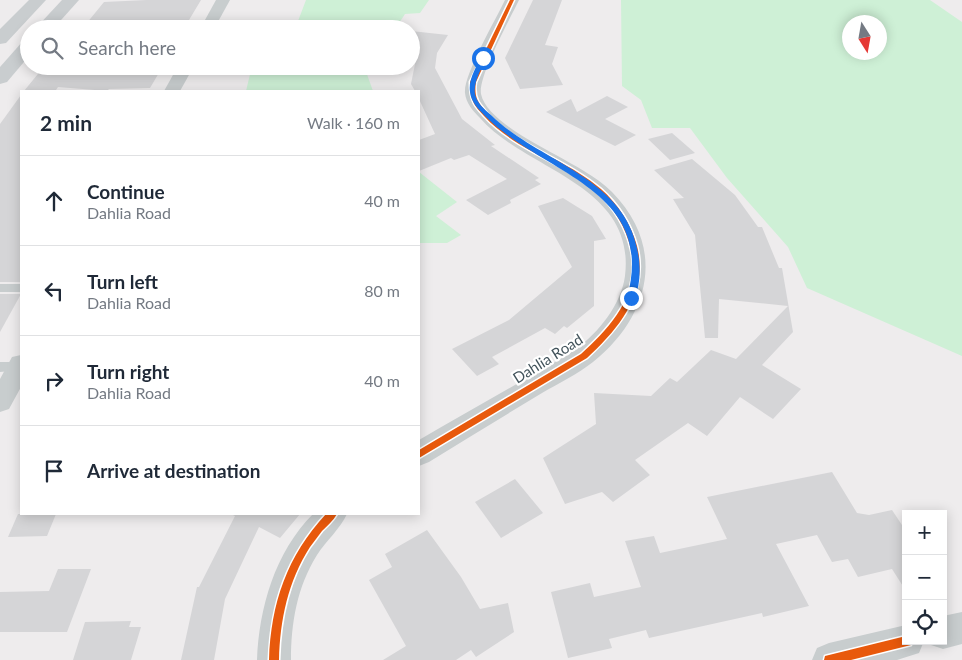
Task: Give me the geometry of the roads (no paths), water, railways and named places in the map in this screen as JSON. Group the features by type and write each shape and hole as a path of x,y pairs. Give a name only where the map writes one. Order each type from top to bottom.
{"main road":[{"path":"0,39 38,0"},
{"path":"52,20 71,0"},
{"path":"2,74 20,55"}],"street":[{"path":"212,20 223,0"},
{"name":"Dahlia Road","path":"420,453 584,356 607,335 620,317 631,298 636,279 636,259 632,239 614,206 597,189 497,125 478,106 472,94 473,82 512,0"},
{"path":"173,90 181,75"},
{"path":"0,402 14,366"},
{"path":"274,660 277,622 282,597 310,538 331,515"},
{"path":"947,632 962,628"},
{"path":"829,660 902,642"}],"lane":[{"path":"0,288 20,288"}]}
